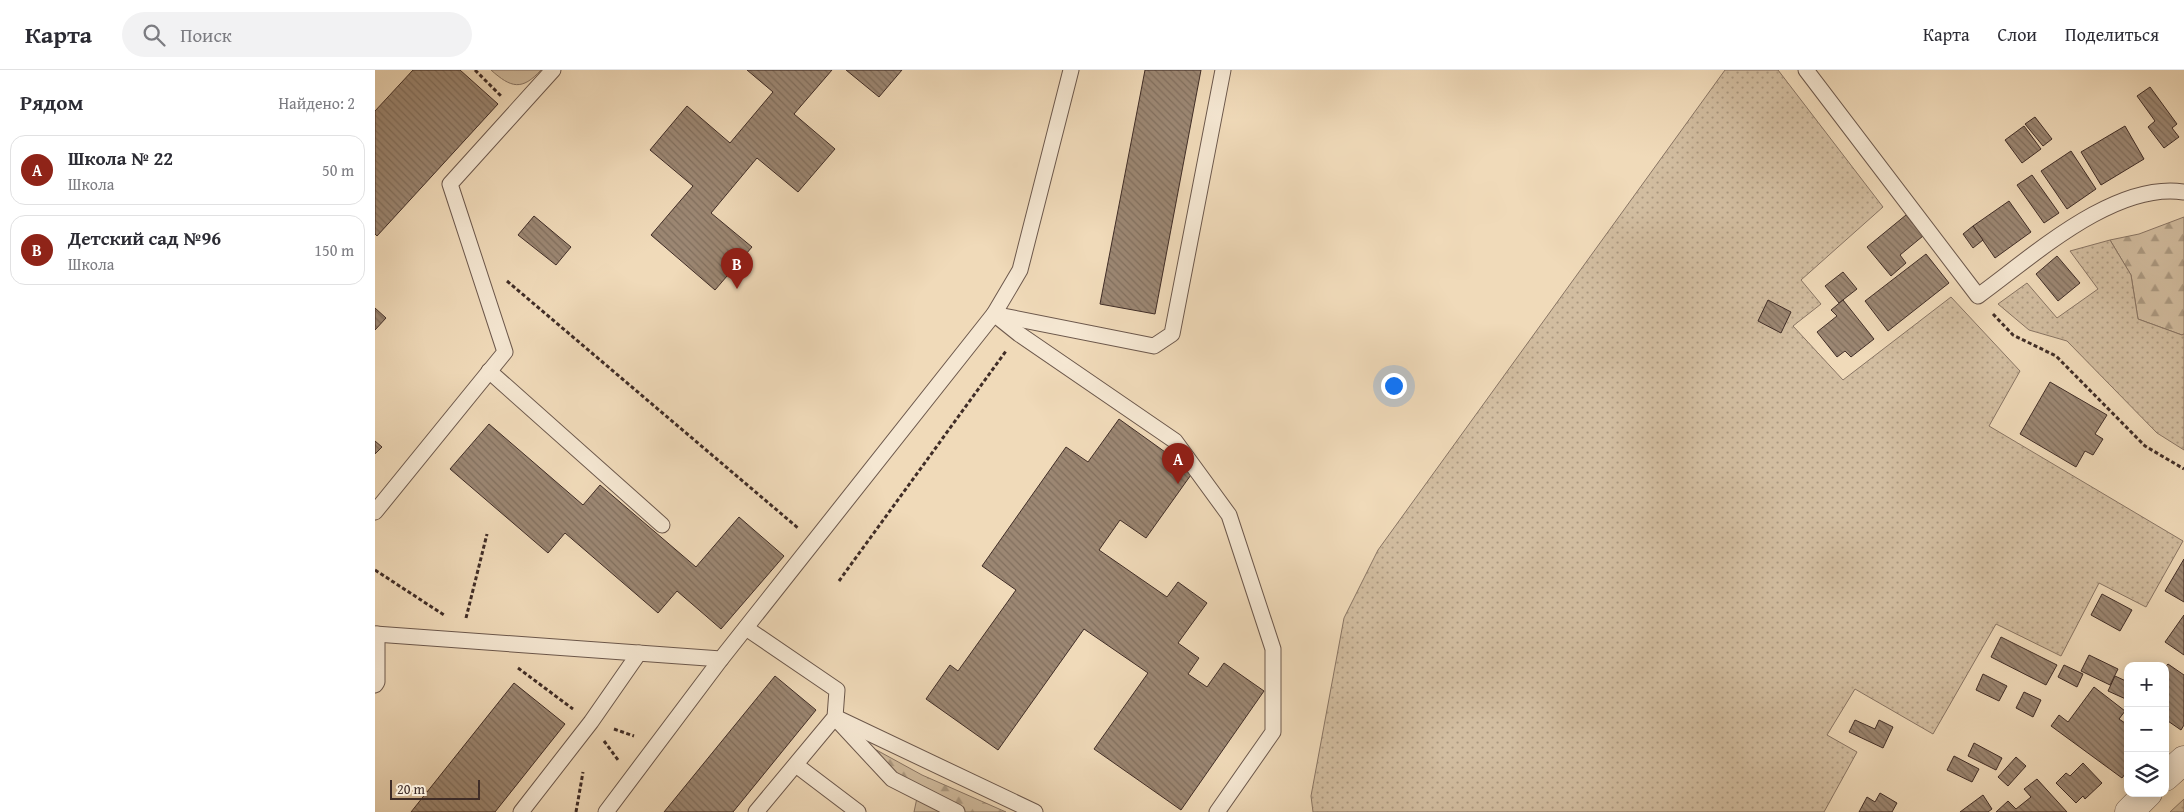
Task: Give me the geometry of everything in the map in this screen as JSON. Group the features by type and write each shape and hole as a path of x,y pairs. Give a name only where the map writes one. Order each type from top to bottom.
{"street":[{"path":"2169,773 2184,760"},
{"path":"2129,812 2145,797"}],"lane":[{"path":"375,512 505,352 450,184 553,70"},
{"path":"606,812 659,744 721,659 815,543 994,314 1020,270 1071,70"},
{"path":"994,314 1154,346 1173,334 1223,70"},
{"path":"1806,70 1978,296 2093,212 2132,196 2174,190 2184,192"},
{"path":"994,314 1019,334 1175,441 1229,515 1273,649 1273,732 1217,812"},
{"path":"489,371 662,524"},
{"path":"746,628 837,690 835,717 756,812"},
{"path":"375,685 377,682 376,634 721,659"},
{"path":"521,812 591,722 639,653"},
{"path":"835,717 892,779 957,812"},
{"path":"835,717 1035,812"},
{"path":"796,765 858,812"}],"path":[{"path":"475,70 517,111"},
{"path":"472,252 815,543"},
{"path":"1978,296 2013,335 2055,356 2145,446 2184,469"},
{"path":"839,581 1019,334"},
{"path":"466,619 487,534"},
{"path":"591,722 659,744"},
{"path":"591,722 631,780"}],"green space":[{"path":"491,70 541,70 528,81 516,85 505,81"},
{"path":"1725,70 1778,70 1883,207 1801,280 1821,304 1793,326 1843,380 1951,297 2020,371 1989,426 2183,541 2146,607 2099,583 2061,656 1996,624 1933,734 1855,689 1827,735 1857,752 1824,812 1313,812 1311,796 1344,618 1378,550"},
{"path":"2184,217 2184,334 2182,335 2138,319 2131,275 2110,240 2139,234"},
{"path":"2110,240 2131,275 2138,319 2182,335 2184,334 2184,450 2157,433 2067,341 2029,330 1998,304 2027,283 2057,318 2098,289 2070,251"},
{"path":"871,747 922,775 1006,812 957,812 881,772"},
{"path":"918,793 957,812 914,812"},
{"path":"2184,799 2184,812 2170,812"}],"building":[{"path":"413,70 460,70 498,104 377,236 375,234 375,111"},
{"path":"747,70 832,70 794,114 835,149 798,192 757,158 711,213 752,247 715,290 651,235 693,186 650,150 687,106 730,143 773,92"},
{"path":"846,70 902,70 879,97"},
{"path":"1145,70 1201,70 1155,314 1100,304"},
{"path":"2150,87 2177,124 2172,128 2179,137 2164,148 2148,127 2155,121 2137,96"},
{"path":"2035,117 2052,139 2043,146 2025,124"},
{"path":"2024,126 2041,149 2022,163 2005,140"},
{"path":"2125,126 2144,159 2101,185 2081,152"},
{"path":"2071,151 2096,189 2067,209 2041,171"},
{"path":"2032,175 2059,213 2044,223 2017,185"},
{"path":"2009,201 2031,232 1995,258 1973,226"},
{"path":"1906,215 1923,236 1900,255 1906,263 1891,276 1867,247"},
{"path":"534,216 571,247 556,265 518,235"},
{"path":"1973,226 1983,240 1973,248 1963,234"},
{"path":"1926,254 1949,283 1888,331 1865,301"},
{"path":"2057,256 2080,283 2058,301 2036,274"},
{"path":"1843,272 1857,289 1839,303 1825,286"},
{"path":"1768,300 1791,312 1781,333 1758,321"},
{"path":"1843,300 1874,339 1851,357 1845,351 1837,357 1817,332 1837,316 1831,310"},
{"path":"375,308 386,318 375,330"},
{"path":"2050,382 2107,415 2095,434 2103,439 2093,455 2085,451 2076,467 2020,434"},
{"path":"1119,419 1193,472 1146,538 1120,520 1099,550 1167,597 1178,582 1207,603 1178,643 1199,658 1188,674 1207,687 1224,663 1264,691 1181,810 1094,749 1148,673 1084,629 998,750 926,699 950,665 958,671 1016,590 982,566 1066,447 1088,462"},
{"path":"489,424 583,505 600,485 696,567 739,517 784,556 721,629 677,591 658,613 565,533 548,553 450,469"},
{"path":"375,441 382,447 375,454"},
{"path":"2184,559 2184,602 2165,591"},
{"path":"2102,594 2132,610 2120,631 2091,615"},
{"path":"2184,615 2184,655 2165,642"},
{"path":"2001,637 2057,665 2046,685 1991,657"},
{"path":"2089,655 2118,669 2110,685 2081,671"},
{"path":"2064,665 2083,674 2077,687 2058,677"},
{"path":"2169,665 2184,675 2184,725 2181,730 2169,722"},
{"path":"1983,674 2007,686 1999,701 1976,690"},
{"path":"775,676 816,710 733,812 664,812"},
{"path":"2115,676 2124,680 2124,698 2108,691"},
{"path":"514,683 565,724 495,812 411,812"},
{"path":"2094,687 2124,710 2119,719 2124,722 2124,775 2122,778 2051,726 2059,715 2068,722"},
{"path":"2024,692 2041,700 2033,717 2016,708"},
{"path":"1855,720 1875,729 1879,720 1893,727 1883,748 1849,732"},
{"path":"1974,743 2002,758 1996,770 1968,756"},
{"path":"1954,756 1979,769 1972,782 1947,770"},
{"path":"2016,757 2026,766 2008,786 1998,777"},
{"path":"2083,763 2102,783 2085,799 2083,796 2076,803 2056,783 2066,773 2070,776"},
{"path":"2037,779 2067,812 1996,812 2008,801 2016,809 2031,797 2024,789"},
{"path":"1880,793 1897,803 1892,812 1859,812 1867,797 1875,802"},
{"path":"1983,795 1992,809 1988,812 1960,812"}],"place":[{"name":"Детский сад №96","path":"737,289"},
{"name":"Школа № 22","path":"1178,484"}]}
